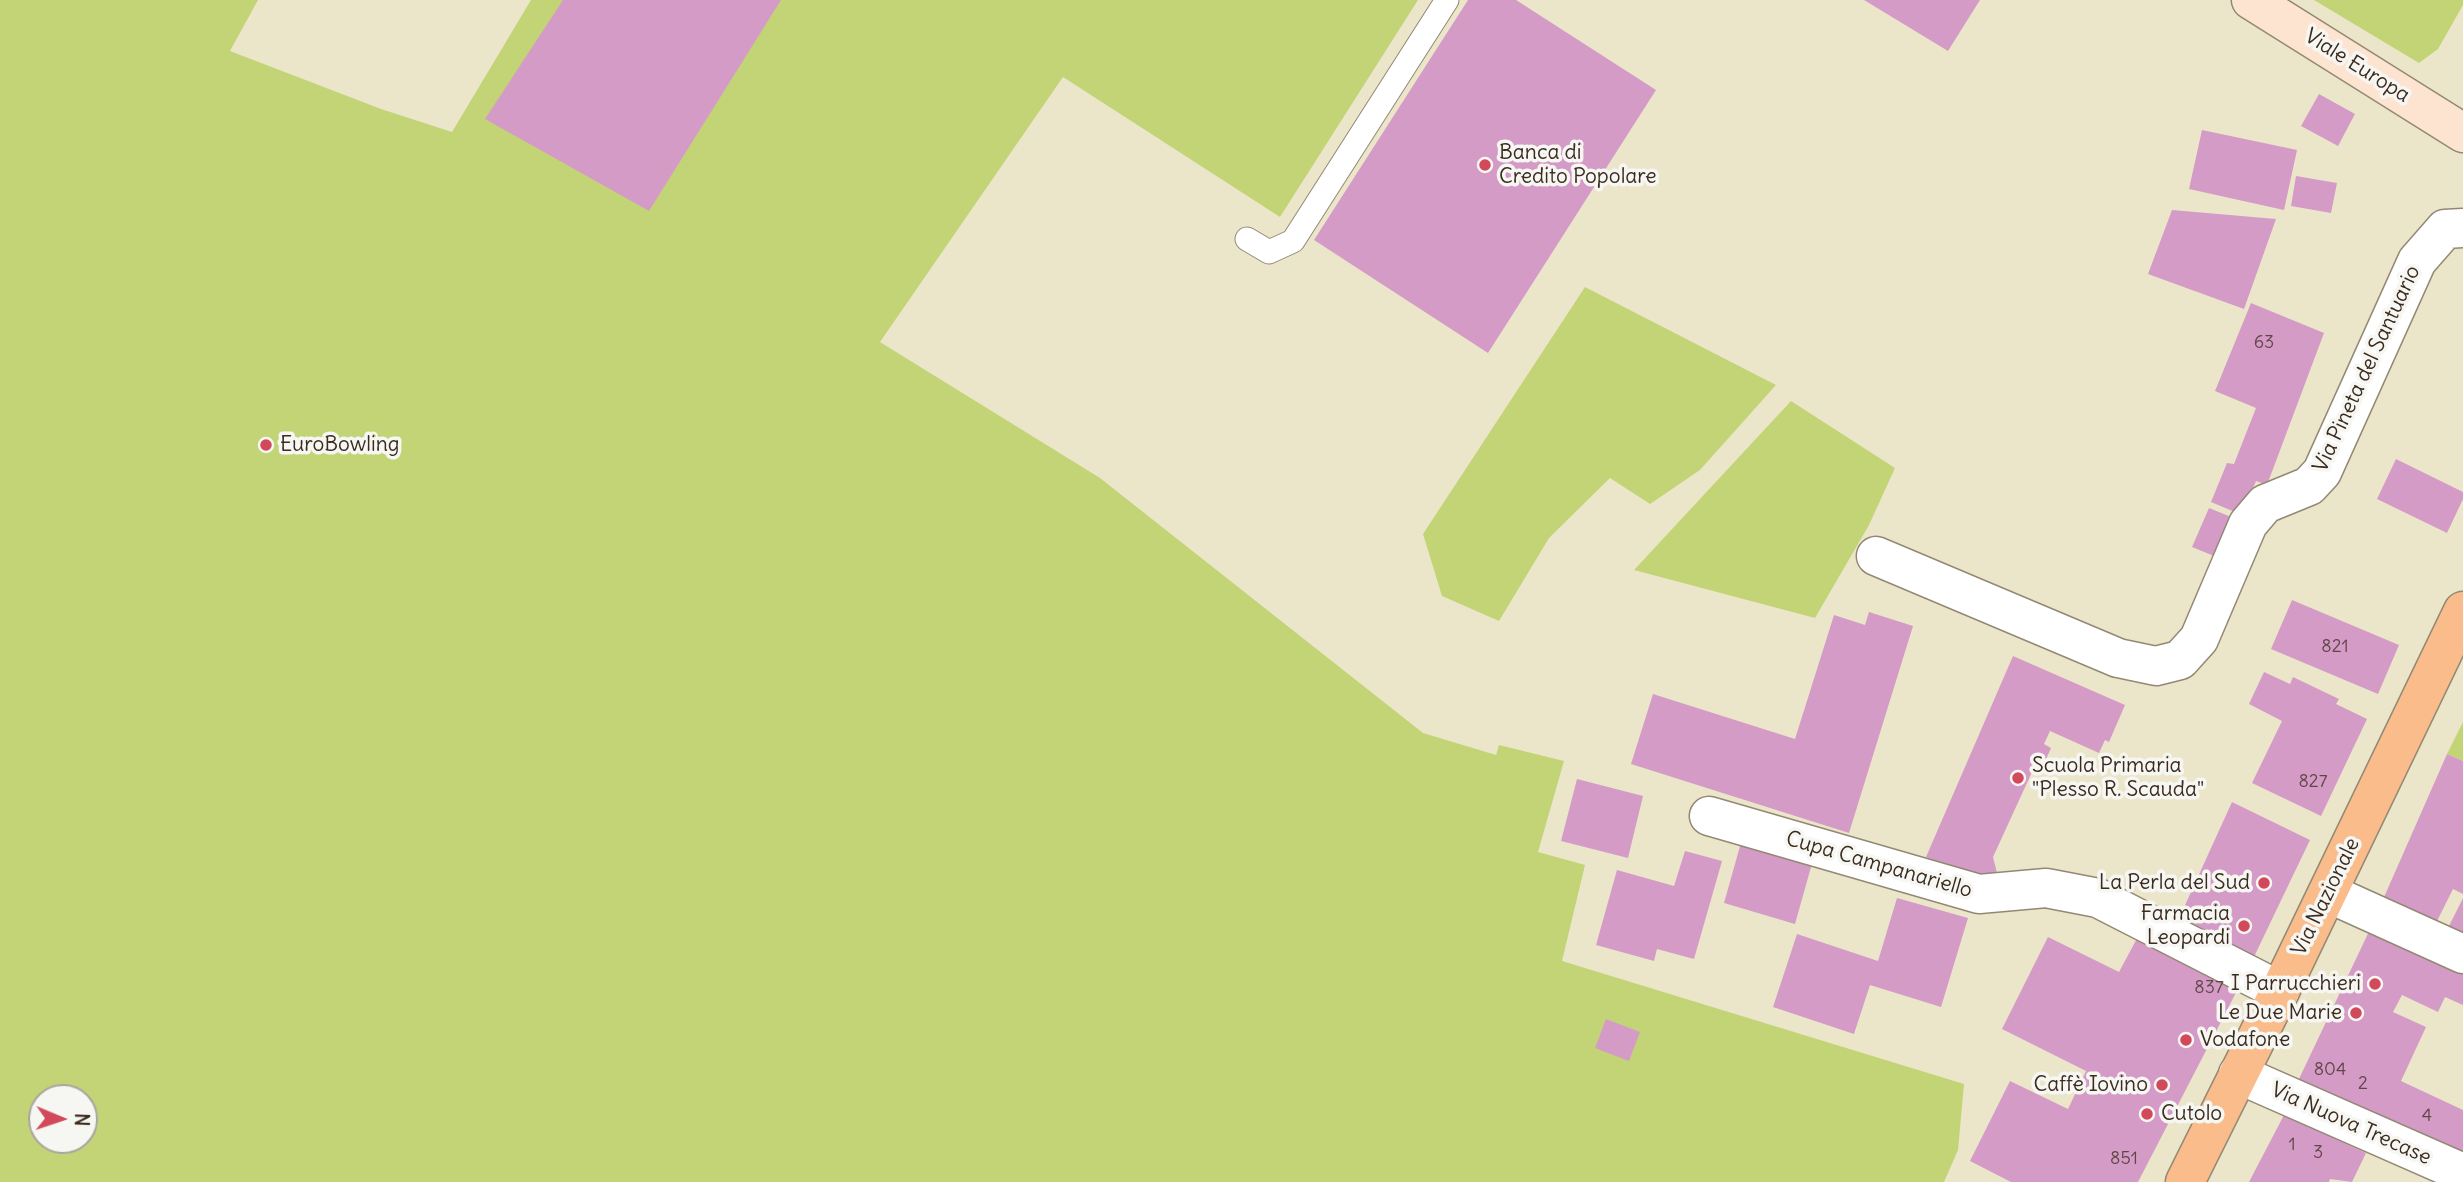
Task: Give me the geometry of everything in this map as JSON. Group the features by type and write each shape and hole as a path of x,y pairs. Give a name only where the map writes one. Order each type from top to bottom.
{"main road":[{"name":"Via Nazionale","path":"2185,1182 2463,611"}],"street":[{"name":"Viale Europa","path":"2251,0 2463,133"},
{"name":"Via Pineta del Santuario","path":"1876,556 2118,658 2156,666 2180,660 2199,639 2248,524 2264,504 2309,486 2322,471 2417,261 2445,229 2463,228"},
{"name":"Cupa Campanariello","path":"1709,816 1979,894 2046,888 2098,898 2280,991"},
{"path":"2328,893 2463,954"},
{"name":"Via Nuova Trecase","path":"2238,1074 2463,1173"}],"lane":[{"path":"1247,239 1269,253 1293,241 1447,0"}],"green space":[{"path":"0,0 258,0 230,51 381,109 452,132 531,0 1418,0 1280,217 1063,77 880,342 1100,478 1423,733 1496,755 1499,745 1564,761 1538,852 1585,865 1562,961 1964,1084 1958,1150 1944,1182 0,1182"},
{"path":"2314,0 2463,0 2463,5 2438,49 2419,63"},
{"path":"1585,287 1776,385 1700,470 1650,504 1610,478 1549,538 1499,621 1442,596 1423,534"},
{"path":"1791,401 1895,468 1869,525 1815,618 1634,570"},
{"path":"2463,722 2463,761 2447,754"}],"building":[{"path":"563,0 781,0 649,211 485,119"},
{"name":"Banca di Credito Popolare","path":"1468,0 1516,0 1656,90 1488,353 1314,240"},
{"path":"1864,0 1980,0 1948,51"},
{"path":"2319,94 2355,114 2338,146 2301,126"},
{"path":"2202,130 2297,150 2284,210 2189,189"},
{"path":"2296,176 2337,183 2331,213 2291,206"},
{"path":"2172,210 2276,219 2244,309 2148,274"},
{"path":"2251,303 2324,333 2267,485 2256,481 2242,515 2211,502 2227,463 2234,464 2256,408 2215,391"},
{"path":"2396,459 2463,492 2463,499 2447,533 2377,499"},
{"path":"2209,508 2236,519 2219,558 2192,547"},
{"path":"2292,600 2399,645 2378,694 2271,649"},
{"path":"1869,612 1913,626 1849,833 1631,764 1653,694 1795,739 1834,615 1865,625"},
{"path":"2013,656 2125,705 2109,742 2105,740 2099,753 2050,731 2044,744 2051,748 2040,773 2032,772 1993,857 1998,877 1981,881 1926,857"},
{"path":"2264,672 2290,684 2293,677 2339,699 2336,704 2367,719 2321,816 2252,783 2282,721 2249,704"},
{"path":"2447,754 2463,761 2463,894 2453,889 2434,927 2381,904"},
{"path":"1577,779 1643,796 1628,858 1561,841"},
{"path":"2232,802 2310,840 2252,961 2176,925"},
{"path":"1742,839 1813,860 1795,924 1724,903"},
{"path":"1685,851 1722,861 1694,959 1657,949 1654,961 1596,945 1617,870 1674,886"},
{"path":"1897,898 1968,918 1941,1007 1870,985 1854,1034 1773,1007 1797,934 1878,961"},
{"path":"2463,898 2463,942 2445,934"},
{"path":"2373,923 2463,966 2463,1005 2445,997 2438,1012 2402,995 2393,1012 2426,1027 2401,1081 2463,1110 2463,1155 2298,1081"},
{"path":"2141,931 2241,983 2138,1182 2011,1182 1970,1161 2010,1081 2068,1109 2086,1071 2002,1029 2048,937 2119,972"},
{"path":"1606,1019 1640,1032 1629,1061 1595,1048"},
{"path":"2284,1115 2366,1153 2352,1182 2330,1179 2329,1182 2249,1182"}],"place":[{"name":"Banca di Credito Popolare","path":"1485,165"},
{"name":"EuroBowling","path":"266,445"},
{"name":"Scuola Primaria \"Plesso R. Scauda\"","path":"2018,778"},
{"name":"La Perla del Sud","path":"2264,883"},
{"name":"Farmacia Leopardi","path":"2244,926"},
{"name":"I Parrucchieri","path":"2375,984"},
{"name":"Le Due Marie","path":"2356,1013"},
{"name":"Vodafone","path":"2186,1040"},
{"name":"Caffè Iovino","path":"2162,1085"},
{"name":"Cutolo","path":"2147,1114"}]}
